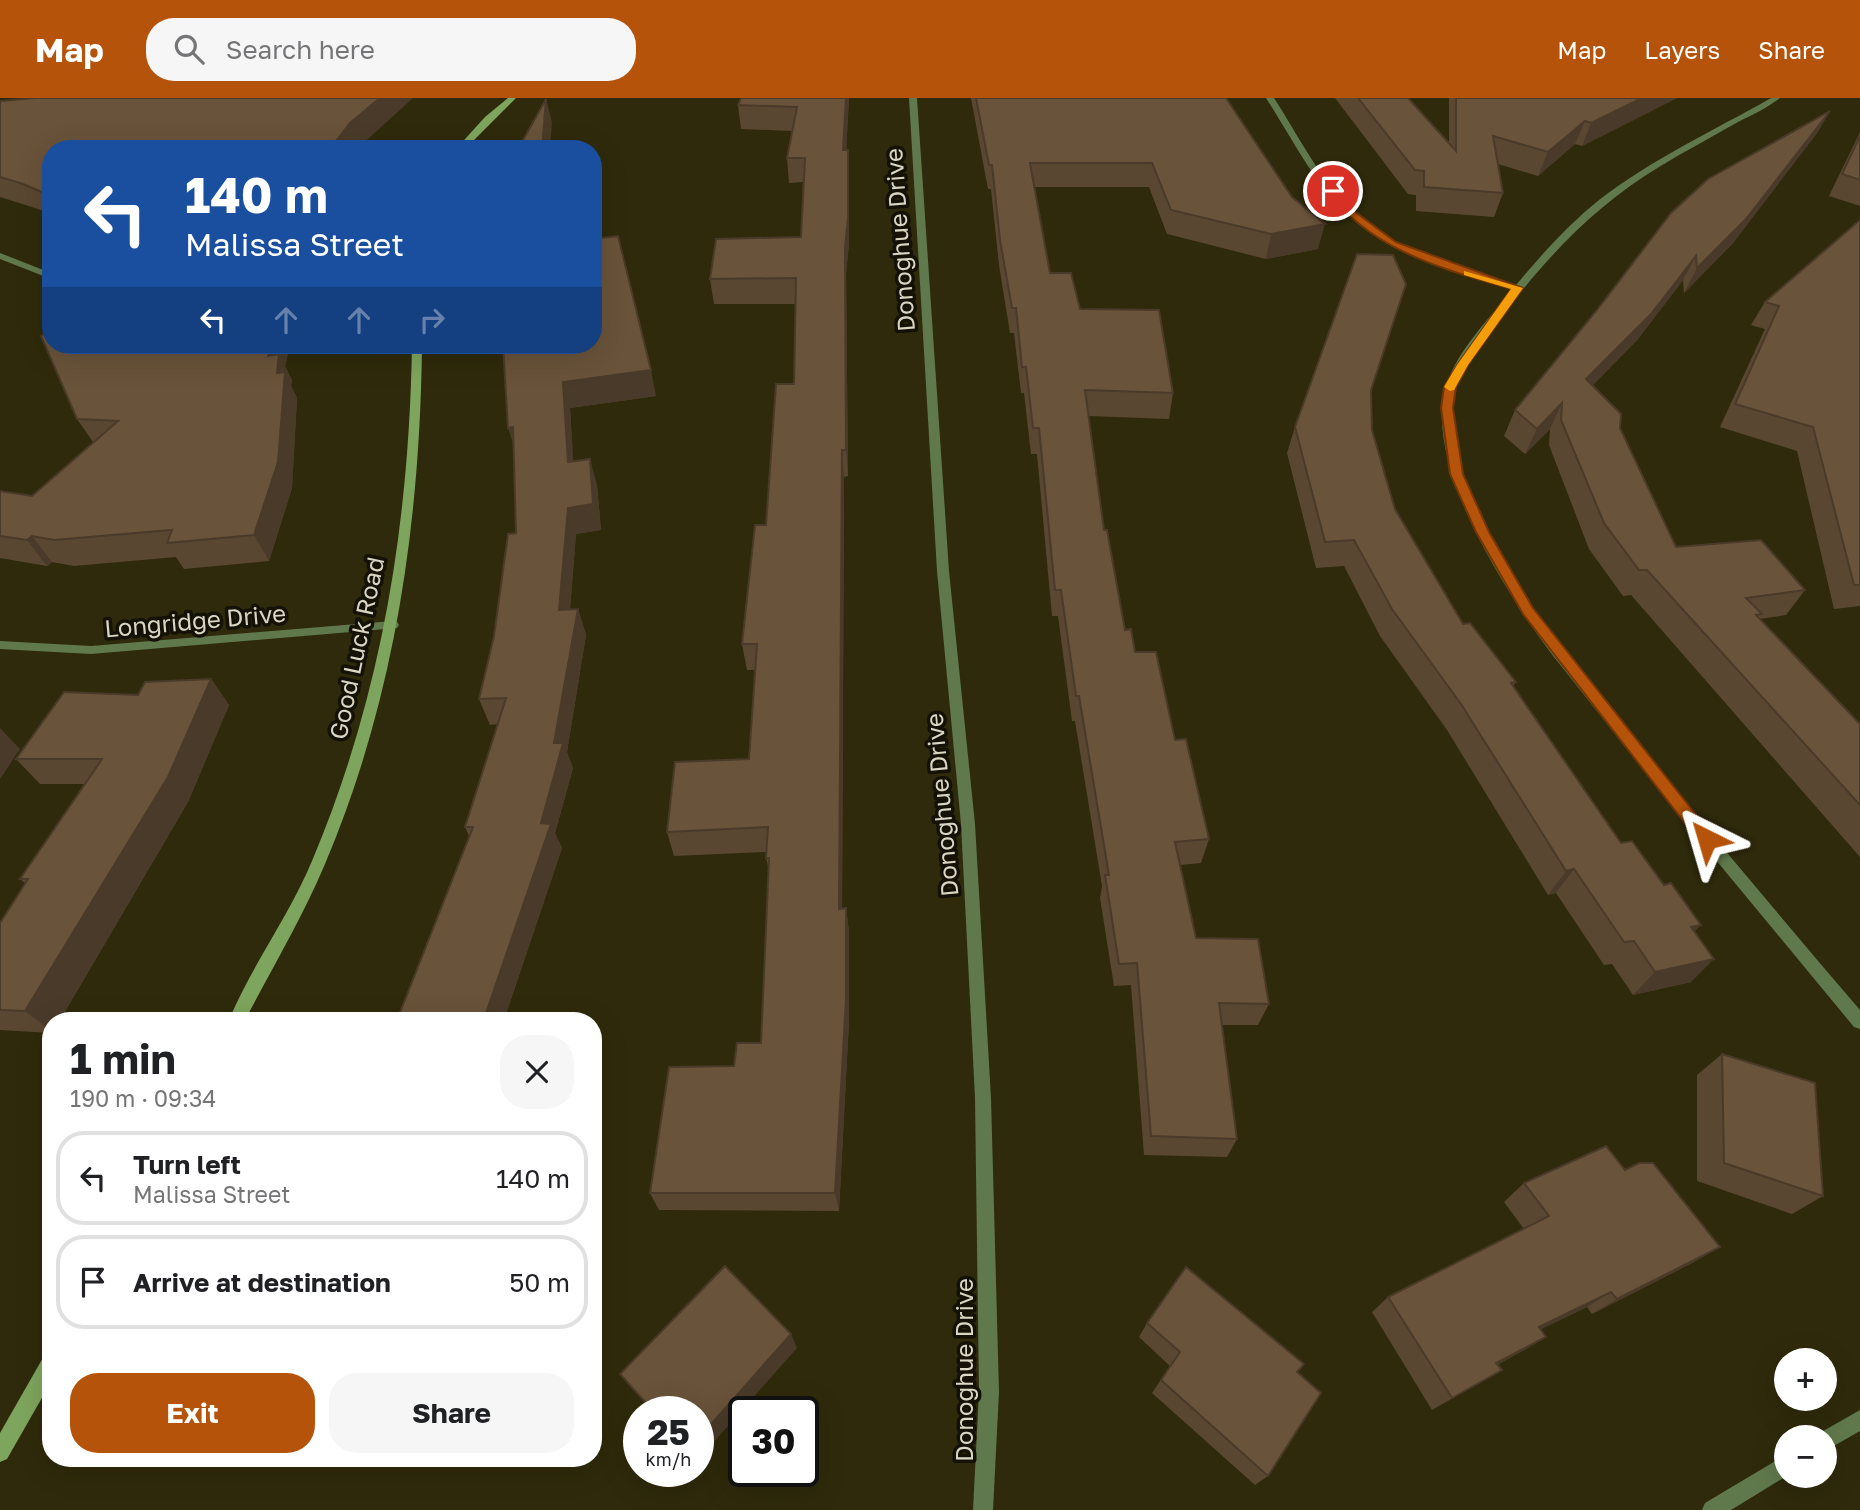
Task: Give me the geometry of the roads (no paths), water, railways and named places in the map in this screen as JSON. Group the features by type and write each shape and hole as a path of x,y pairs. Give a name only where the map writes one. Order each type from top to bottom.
{"main road":[{"path":"468,140 512,98"},
{"name":"Good Luck Road","path":"241,1012 314,874 360,755 393,625 410,517 416,447 417,354"},
{"path":"0,1452 42,1379"}],"street":[{"name":"Donoghue Drive","path":"913,98 943,571 968,824 983,1098 989,1392 983,1510"},
{"path":"1270,98 1347,210 1373,231 1421,257 1518,288"},
{"path":"1776,98 1657,165 1617,191 1583,219 1518,288 1462,365 1450,387 1447,408 1456,474 1482,532 1528,611 1689,819 1860,1022"},
{"path":"0,256 42,272"},
{"name":"Longridge Drive","path":"0,645 31,649 91,650 393,625"},
{"path":"1837,1433 1860,1420"},
{"path":"1712,1510 1774,1472"}]}
